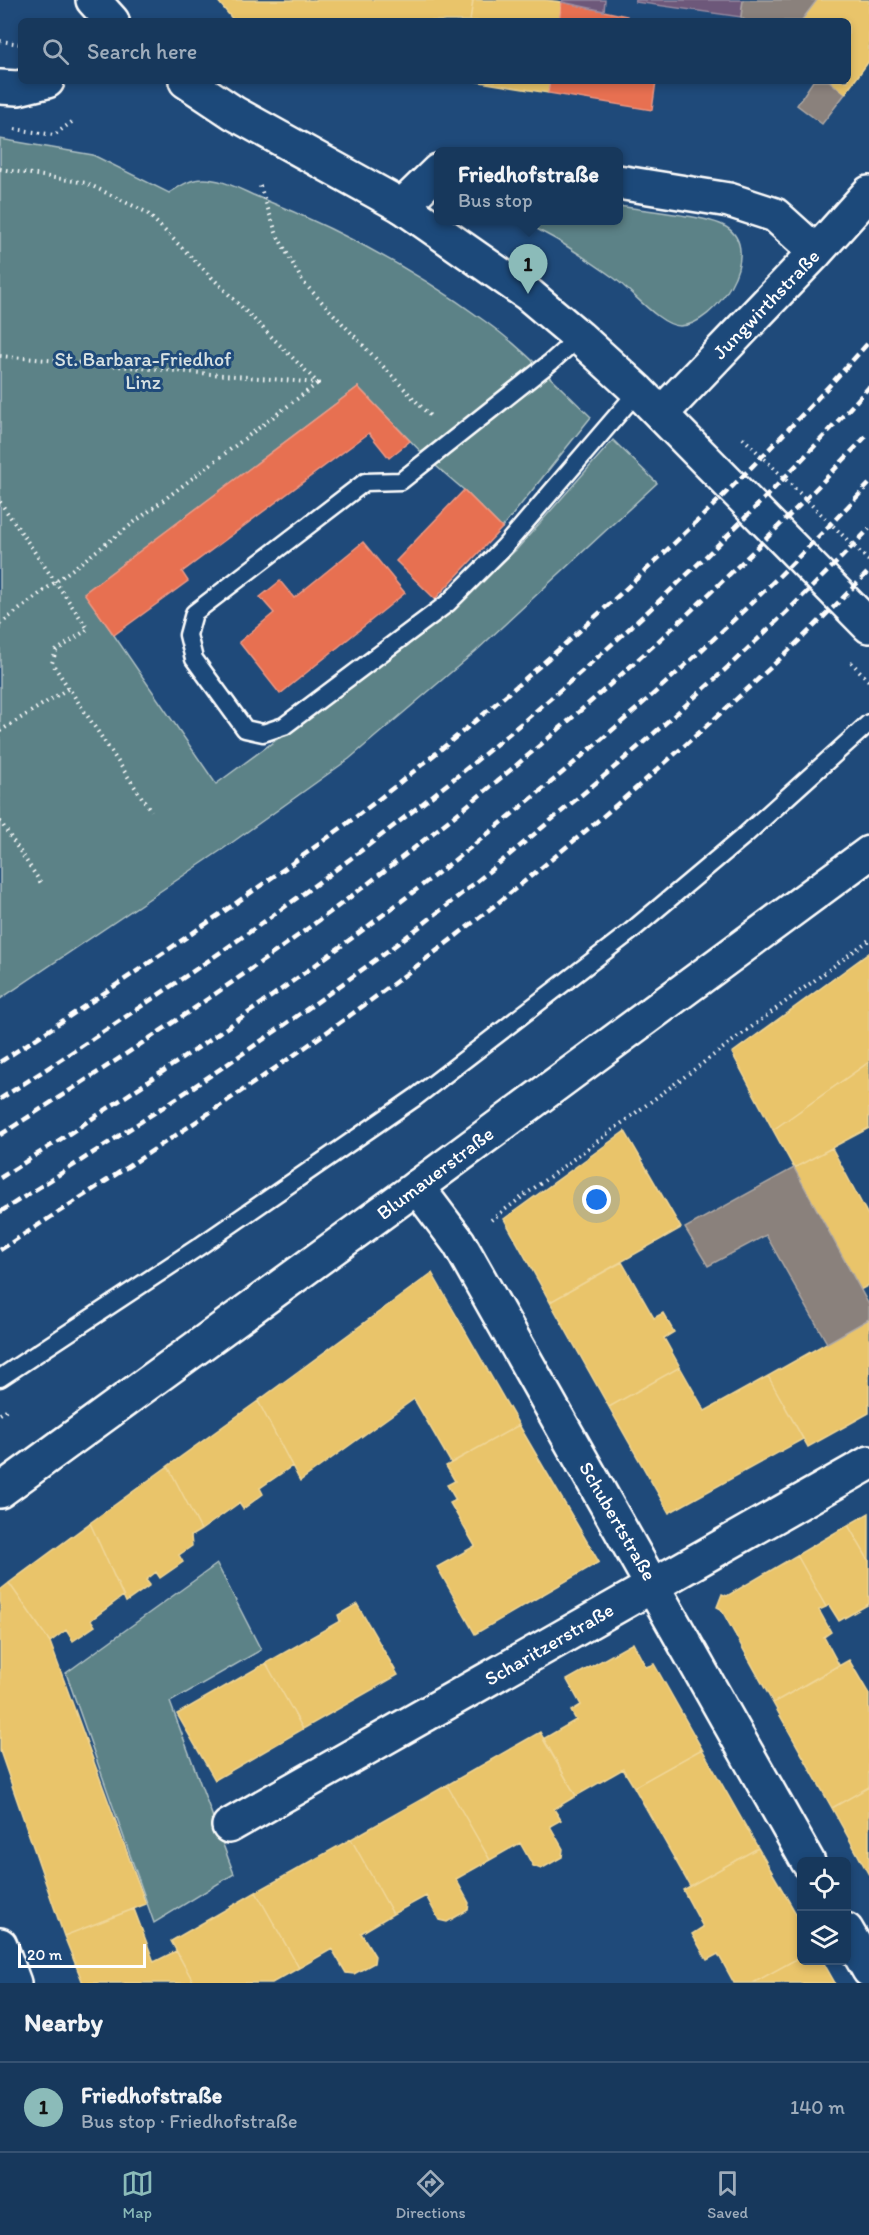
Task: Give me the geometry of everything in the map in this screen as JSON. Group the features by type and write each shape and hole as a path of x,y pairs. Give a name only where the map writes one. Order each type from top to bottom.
{"street":[{"path":"93,0 109,18"},
{"path":"0,87 18,88 35,84"},
{"path":"190,84 234,113 402,206 528,294 638,391 869,626"},
{"path":"402,206 434,175"},
{"path":"623,183 729,200 775,215 816,252"},
{"name":"Jungwirthstraße","path":"661,414 816,252 869,193"},
{"name":"Blumauerstraße","path":"0,1491 869,853"},
{"name":"Schubertstraße","path":"417,1187 459,1243 654,1584 805,1857"},
{"name":"Scharitzerstraße","path":"230,1826 869,1463"},
{"path":"851,1939 869,1970"},
{"path":"0,1945 14,1983"}],"lane":[{"path":"579,337 551,362 401,481 365,482 194,613 188,635 194,659 244,729 263,733 284,726 448,603 504,547 638,391"},
{"path":"0,1378 200,1246 416,1097 630,932 744,836 869,723"}],"path":[{"path":"0,41 18,44"},
{"path":"11,129 54,135 72,122"},
{"path":"0,169 86,183 146,212 318,383"},
{"path":"260,186 277,235 303,282 426,413 455,439"},
{"path":"0,356 318,383"},
{"path":"0,624 318,383"},
{"path":"738,434 869,561"},
{"path":"0,502 88,629 56,651 52,663 151,811"},
{"path":"0,731 69,688"},
{"path":"0,821 41,883"},
{"path":"483,1226 869,940"}],"green space":[{"name":"St. Barbara-Friedhof Linz","path":"0,139 93,155 169,193 193,180 216,180 319,223 404,268 486,322 527,355 591,417 502,528 464,490 429,460 358,387 85,593 216,784 450,612 517,549 613,440 657,483 476,651 349,759 223,849 0,999"},
{"path":"623,207 705,220 726,227 737,238 740,253 738,269 731,286 707,314 694,323 680,326 655,314 614,278 532,225 623,225"},
{"path":"217,1564 261,1650 170,1702 234,1874 154,1923 66,1673"}],"building: Homes":[{"path":"217,0 473,1 470,18 232,18"},
{"path":"473,0 562,2 559,18 470,18"},
{"path":"817,0 869,0 869,61 845,94 833,84 851,84 851,18 803,18"},
{"path":"492,84 550,84 548,93"},
{"path":"869,953 869,1062 773,1130 732,1053"},
{"path":"869,1062 869,1128 794,1168 773,1130"},
{"path":"625,1131 681,1228 550,1302 504,1219"},
{"path":"832,1148 869,1217 869,1285 860,1290 794,1168"},
{"path":"622,1262 654,1318 663,1313 674,1332 664,1338 680,1367 609,1407 550,1302"},
{"path":"432,1273 519,1425 451,1463 414,1399 300,1481 258,1401"},
{"path":"869,1319 869,1413 808,1447 768,1376"},
{"path":"680,1367 705,1411 768,1376 803,1439 669,1513 609,1407"},
{"path":"258,1401 292,1466 260,1488 263,1494 243,1509 239,1503 201,1530 168,1466"},
{"path":"519,1425 599,1562 475,1634 437,1567 475,1546 450,1503 456,1500 447,1485 455,1481 446,1466"},
{"path":"168,1466 201,1530 191,1536 192,1546 179,1555 183,1562 160,1578 156,1572 146,1580 150,1585 126,1602 90,1523"},
{"path":"869,1513 869,1561 848,1525"},
{"path":"90,1523 123,1596 91,1620 95,1626 73,1641 66,1630 50,1642 9,1583"},
{"path":"848,1525 869,1561 869,1604 839,1621 829,1605 826,1607 797,1555"},
{"path":"797,1555 826,1607 819,1610 831,1632 824,1637 839,1665 773,1703 721,1609 717,1607 722,1594 727,1596"},
{"path":"9,1583 50,1642 146,1904 64,1936 0,1751 0,1590"},
{"path":"357,1604 398,1675 303,1729 266,1663 340,1621 338,1615"},
{"path":"633,1643 646,1667 654,1664 702,1749 634,1787 623,1769 576,1796 543,1739 576,1720 571,1711 581,1705 567,1680"},
{"path":"849,1660 869,1694 869,1787 832,1808 773,1703"},
{"path":"266,1663 303,1729 215,1780 177,1714"},
{"path":"540,1732 576,1796 554,1809 561,1820 550,1826 563,1849 562,1857 541,1869 533,1866 520,1843 490,1860 447,1785"},
{"path":"702,1749 758,1848 690,1886 634,1787"},
{"path":"447,1785 490,1860 456,1879 469,1903 468,1910 447,1922 439,1920 426,1896 393,1914 351,1839"},
{"path":"869,1787 869,1875 832,1808"},
{"path":"351,1839 393,1914 361,1933 375,1956 374,1963 354,1974 346,1973 332,1949 299,1968 256,1892"},
{"path":"758,1848 797,1915 797,1959 753,1983 734,1983 718,1954 707,1960 692,1934 703,1927 683,1890"},
{"path":"256,1892 299,1968 272,1983 194,1983 171,1941"},
{"path":"134,1909 154,1962 176,1951 194,1983 83,1983 64,1936"},
{"path":"797,1959 797,1965 825,1965 835,1983 753,1983"}],"building: Shops":[{"path":"562,2 627,16 627,18 559,18"},
{"path":"550,84 656,84 652,110 548,93"},
{"path":"358,387 410,441 389,458 369,433 182,572 188,581 114,635 84,593"},
{"path":"464,490 502,528 435,599 396,561"},
{"path":"363,542 405,593 280,694 239,642 274,613 260,597 280,581 294,598"}],"building: Offices":[{"path":"563,0 605,0 604,11 562,2"},
{"path":"636,0 743,0 741,17 635,2"}],"building: Industry":[{"path":"743,0 817,0 803,18 741,17"},
{"path":"811,84 833,84 845,94 822,124 797,105"},
{"path":"794,1168 869,1305 869,1319 827,1343 766,1235 708,1266 685,1228"}],"railway":[{"path":"0,1062 287,867 437,753 566,642 692,527 752,467 869,342"},
{"path":"0,1099 163,992 270,917 375,840 486,753 657,603 765,497 869,387"},
{"path":"0,1135 218,992 345,901 415,847 551,736 682,619 746,558 869,433"},
{"path":"0,1178 232,1024 346,943 457,858 565,771 670,679 771,584 869,484"},
{"path":"0,1212 251,1048 349,979 443,908 654,733 800,599 869,529"},
{"path":"0,1250 284,1062 366,1004 531,877 734,701 869,571"}],"place":[{"name":"Friedhofstraße","path":"528,294"}]}
